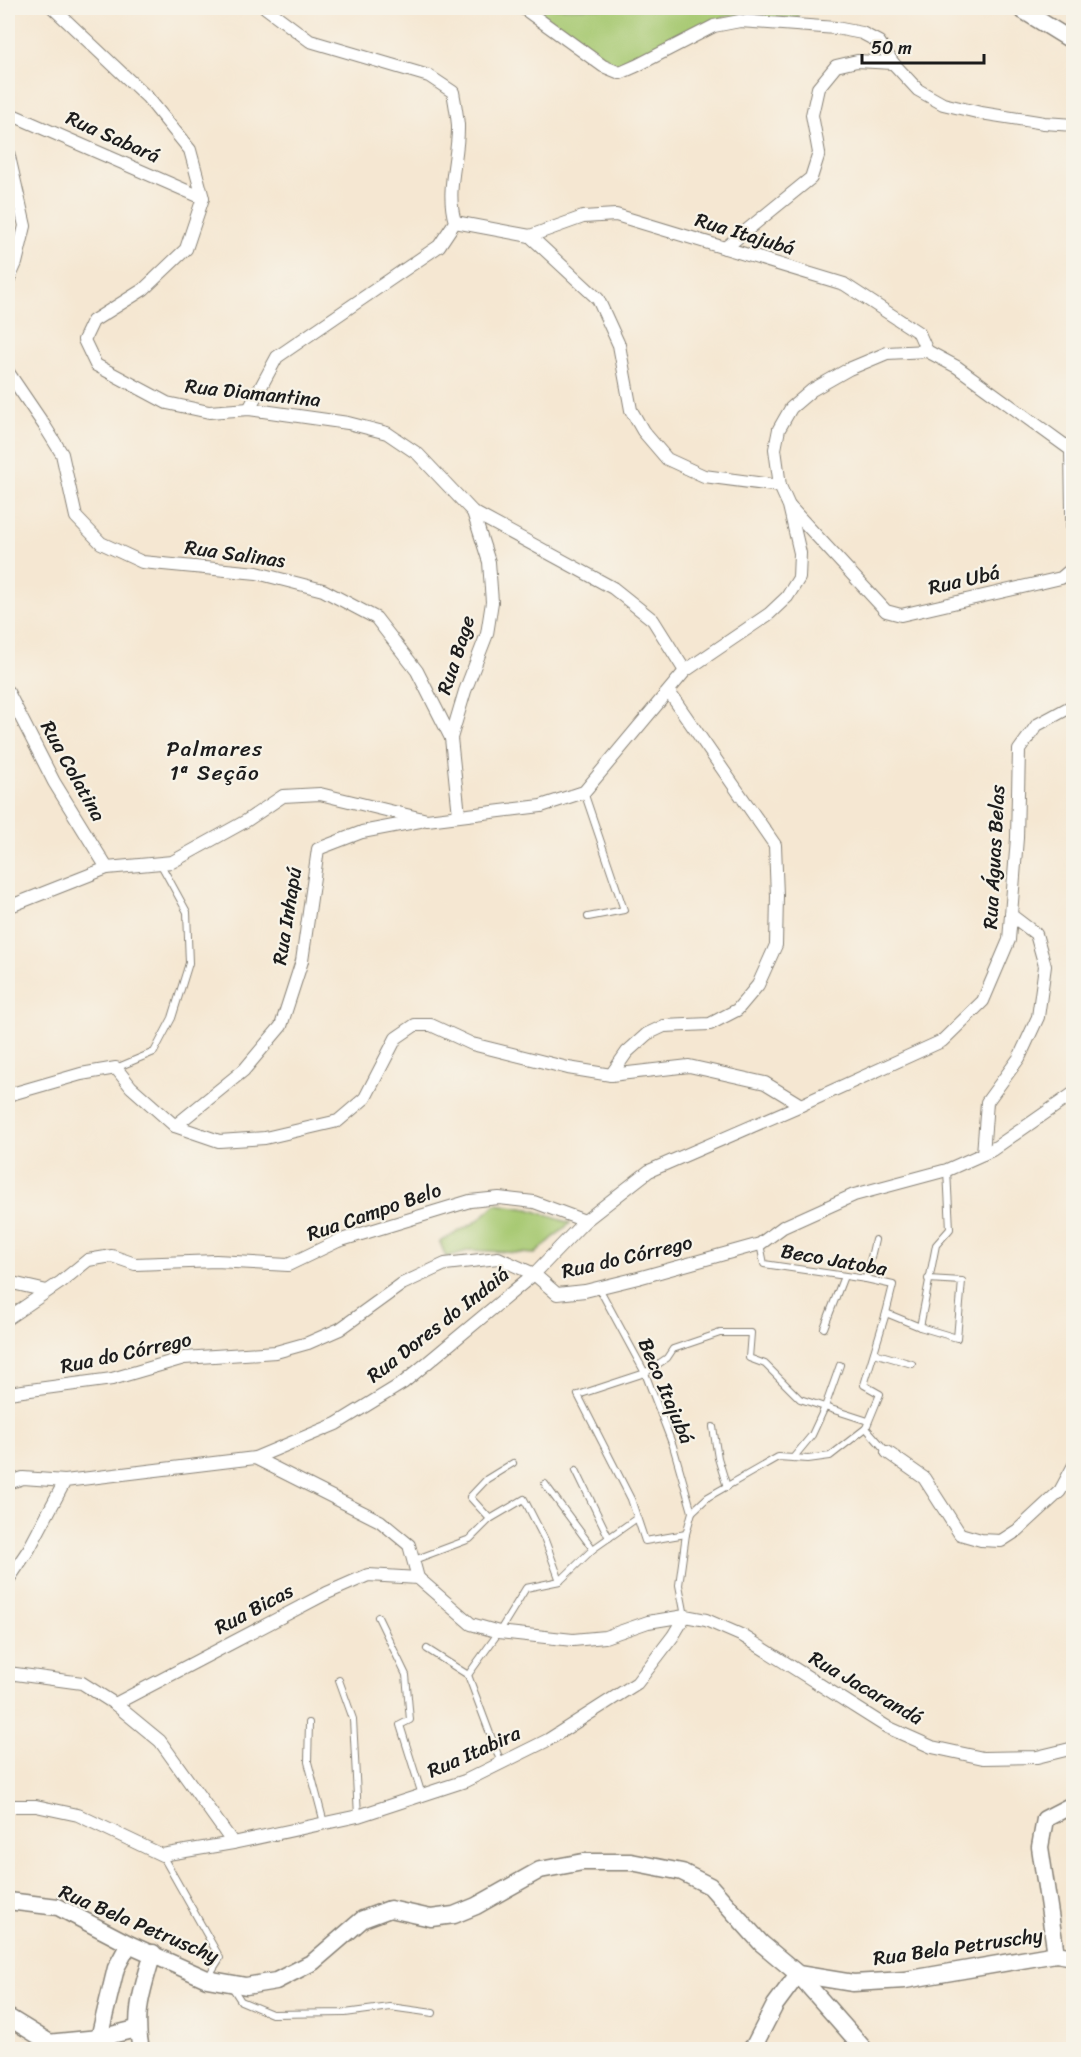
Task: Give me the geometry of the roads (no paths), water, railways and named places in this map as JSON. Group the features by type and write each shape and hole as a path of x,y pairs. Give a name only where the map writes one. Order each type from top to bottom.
{"street":[{"path":"53,8 148,98 190,150 203,198"},
{"path":"249,409 277,357 439,246 454,222 450,192 458,125 453,92 429,76 310,41 266,8"},
{"path":"523,8 603,66 620,73 714,26 740,21 836,28 862,33 879,42 893,63 918,90 943,104 1044,123 1074,125"},
{"path":"1019,8 1074,42"},
{"path":"724,248 811,178 819,153 812,115 818,88 836,66 857,61 893,63"},
{"name":"Rua Sabará","path":"8,112 203,198"},
{"path":"8,152 25,226 12,260 8,281"},
{"name":"Rua Diamantina","path":"203,198 186,249 144,289 93,321 84,339 96,365 167,403 209,411 249,409 348,423 387,433 418,454 473,512 613,588 653,620 686,671"},
{"name":"Rua Itajubá","path":"530,236 583,217 616,215 844,284 919,333 927,351"},
{"path":"454,222 530,236 598,299 619,345 631,410 643,431 667,459 704,476 780,486"},
{"path":"8,907 107,868 172,862 283,796 320,794 427,820 541,806 584,792 686,671 769,614 787,597 799,578 800,553 789,506 780,486 775,449 778,429 791,408 812,390 849,369 887,353 927,351 957,367 1072,451"},
{"name":"Rua Salinas","path":"8,372 62,454 76,517 101,543 142,562 257,573 323,590 376,618 417,671 451,738 459,815"},
{"name":"Rua Ubá","path":"789,506 886,611 901,615 1061,578 1073,568 1072,451"},
{"name":"Rua Bage","path":"451,738 465,691 487,633 492,602 489,562 473,512"},
{"name":"Rua Colatina","path":"8,692 54,782 107,868"},
{"path":"611,1075 627,1052 647,1034 664,1026 711,1024 737,1010 758,985 776,945 775,845 669,692"},
{"name":"Rua Águas Belas","path":"801,1105 942,1041 983,1001 1009,940 1017,838 1019,750 1037,725 1074,705"},
{"name":"Rua Inhapú","path":"175,1126 244,1070 281,1026 302,961 318,849 362,832 427,820"},
{"path":"983,1154 987,1102 1019,1058 1038,1017 1046,966 1036,934 1011,915"},
{"path":"8,1095 81,1074 116,1068 131,1087 175,1126 219,1141 265,1138 338,1122 365,1098 396,1038 415,1025 431,1025 472,1044 568,1068 611,1075 689,1065 765,1083 801,1105"},
{"name":"Rua do Córrego","path":"8,1393 112,1379 184,1358 276,1352 308,1343 340,1329 402,1284 445,1264 498,1258 534,1274 557,1294 585,1291 638,1278 760,1244 783,1227 854,1196 948,1170 983,1154 1074,1092"},
{"name":"Rua Dores do Indaiá","path":"65,1481 255,1458 336,1424 404,1383 534,1274 585,1221 649,1171 801,1105"},
{"name":"Rua Campo Belo","path":"46,1291 62,1282 88,1260 112,1256 135,1264 216,1261 288,1265 338,1241 470,1201 499,1198 534,1202 585,1221"},
{"path":"8,1282 46,1291"},
{"path":"8,1318 46,1291"},
{"path":"887,1452 924,1478 960,1534 981,1540 1001,1542 1018,1530 1060,1491 1074,1465"},
{"path":"255,1458 380,1521 399,1535 409,1545 418,1578 471,1624 499,1632 573,1640 605,1637 648,1623 685,1616"},
{"path":"8,1483 22,1478 65,1481 29,1549 8,1580"},
{"name":"Rua Bicas","path":"115,1704 309,1602 368,1575 418,1578"},
{"name":"Rua Jacarandá","path":"685,1616 706,1620 743,1636 886,1727 932,1748 983,1758 1036,1757 1074,1748"},
{"name":"Rua Itabira","path":"162,1855 233,1843 358,1816 465,1781 548,1740 637,1683 673,1636 685,1616"},
{"path":"8,1672 82,1683 115,1704 159,1741 233,1843"},
{"path":"1056,1954 1040,1846 1046,1819 1074,1804"},
{"path":"8,1806 36,1806 78,1815 162,1855"},
{"name":"Rua Bela Petruschy","path":"8,1901 58,1907 129,1944 207,1979 246,1986 276,1981 313,1962 363,1919 390,1909 431,1918 454,1915 476,1906 540,1870 583,1862 631,1862 682,1872 710,1886 761,1943 798,1974 853,1983 905,1980 1056,1954 1074,1957"},
{"path":"99,2044 116,1968 129,1944"},
{"path":"141,2049 136,2029 140,1995 153,1953"},
{"path":"750,2049 755,2044 774,2005 798,1974 865,2049"},
{"path":"8,2017 55,2046 99,2044 136,2029"}],"lane":[{"path":"584,792 624,910 588,917"},
{"path":"116,1068 154,1052 172,1018 189,963 187,912 160,863"},
{"path":"920,1328 936,1245 950,1229 948,1170"},
{"path":"866,1279 875,1240"},
{"name":"Beco Jatoba","path":"760,1244 764,1264 893,1285 886,1313"},
{"path":"824,1328 844,1276"},
{"path":"685,1616 679,1585 686,1534 692,1512 708,1497 778,1457 808,1459 830,1456 867,1424 880,1394 864,1385 886,1313 920,1328 957,1338 962,1281 928,1279"},
{"name":"Beco Itajubá","path":"599,1287 645,1373 673,1446 692,1512"},
{"path":"686,1534 645,1541 631,1499 578,1395 645,1373 667,1358 673,1349 720,1333 751,1333 749,1358 765,1364 800,1399 867,1424 887,1452"},
{"path":"874,1353 912,1364"},
{"path":"793,1458 812,1435 840,1365"},
{"path":"713,1427 718,1458 727,1487"},
{"path":"490,1519 470,1497 487,1479 513,1462"},
{"path":"576,1470 609,1538"},
{"path":"545,1484 593,1549"},
{"path":"414,1560 470,1539 490,1519 524,1499 545,1540 560,1581"},
{"path":"468,1675 499,1632 526,1588 560,1581 593,1549 637,1518"},
{"path":"378,1617 406,1675 410,1720 400,1725 423,1795"},
{"path":"428,1649 468,1675 501,1763"},
{"path":"339,1680 353,1719 358,1816"},
{"path":"309,1723 308,1762 324,1824"},
{"path":"162,1855 220,1958 207,1979"},
{"path":"230,1983 241,2001 272,2014 345,2013 390,2007 433,2013"}],"district":[{"name":"Palmares 1ª Seção","path":"215,761"}]}
